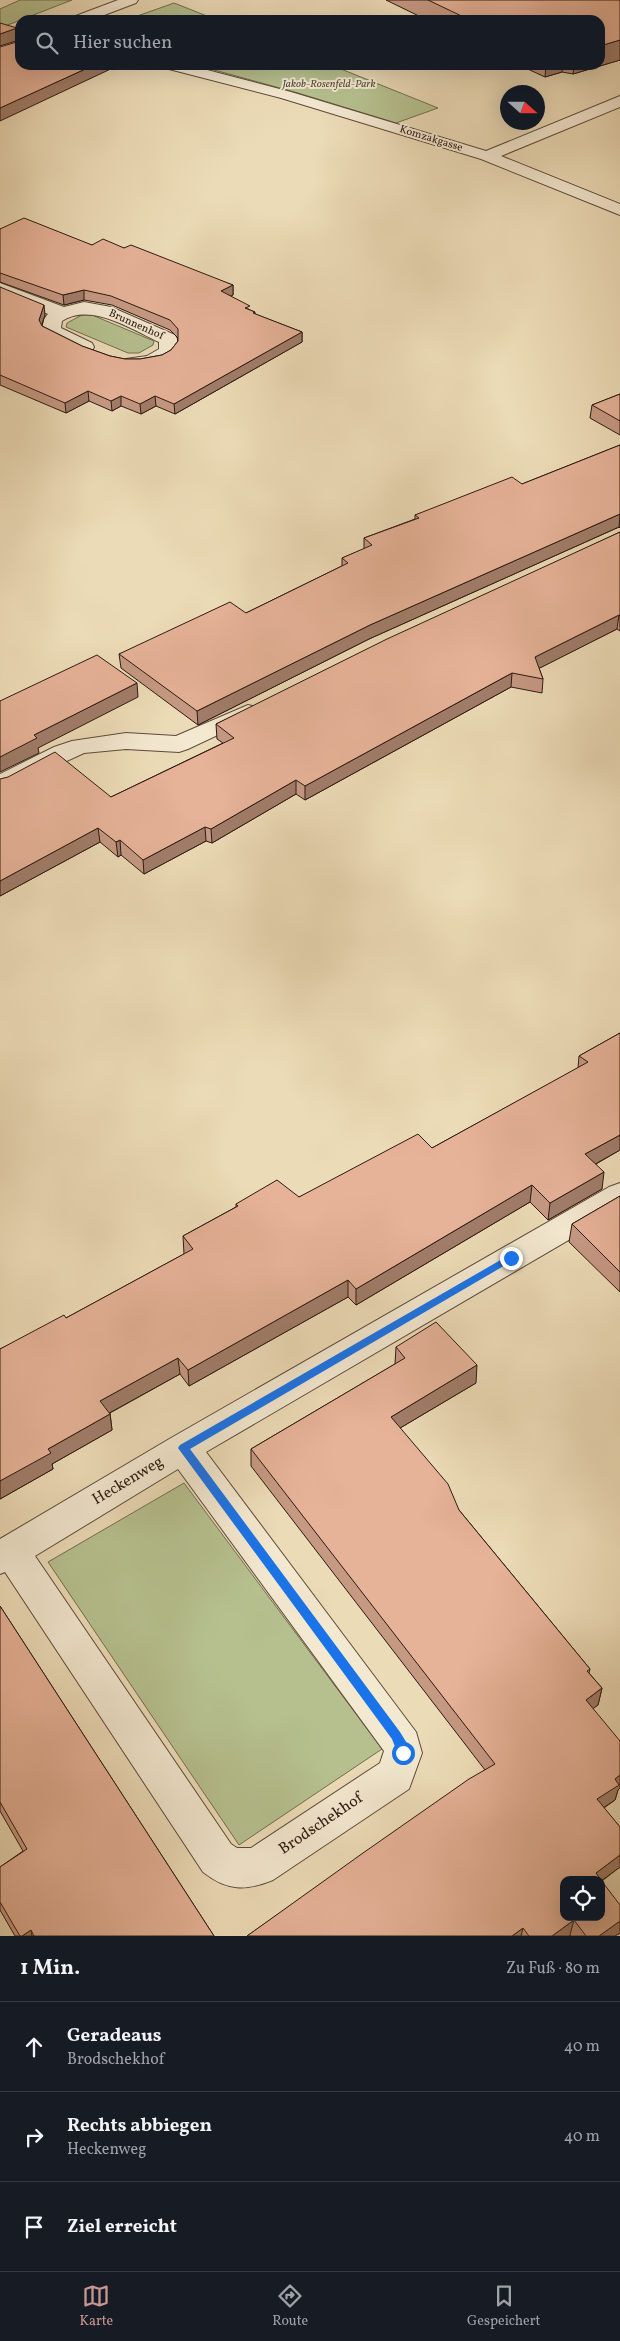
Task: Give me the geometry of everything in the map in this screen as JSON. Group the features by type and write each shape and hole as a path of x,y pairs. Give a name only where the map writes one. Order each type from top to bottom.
{"street":[{"path":"91,15 130,0"},
{"name":"Komzakgasse","path":"190,70 237,82 486,156 620,210"},
{"path":"486,156 620,101"},
{"path":"0,288 62,314"},
{"name":"Brunnenhof","path":"84,308 94,308 168,339 168,351 162,356 141,362 108,357 51,330 53,319 62,314 84,308"},
{"path":"0,784 63,752 81,746 103,742 179,744 189,741 265,703"},
{"name":"Heckenweg","path":"6,1555 184,1448 620,1195"},
{"name":"Brodschekhof","path":"6,1555 217,1858 225,1865 234,1868 248,1869 259,1866 395,1776 403,1753 402,1745 184,1448"}],"green space":[{"path":"20,0 72,0 33,15 15,15 15,22 0,28 0,9"},
{"path":"174,3 204,15 140,15"},
{"name":"Jakob-Rosenfeld-Park","path":"214,70 343,70 438,108 396,123"},
{"path":"82,315 92,315 154,341 153,345 139,353 128,353 66,327 67,323"},
{"path":"184,1483 382,1749 239,1845 48,1562"}],"building":[{"path":"428,0 620,0 620,40 605,44 605,15 460,15"},
{"path":"0,23 15,27 15,29 0,34"},
{"path":"15,42 15,70 83,70 0,108 0,47"},
{"path":"24,218 92,245 103,239 124,248 131,245 233,285 221,291 250,306 245,308 255,312 253,313 302,332 174,404 155,396 140,404 121,396 111,401 88,391 65,403 0,375 0,287 44,305 39,320 42,326 82,346 110,356 140,359 162,355 171,350 178,341 178,329 170,320 111,296 84,290 63,295 0,273 0,229"},
{"path":"620,394 620,421 592,405"},
{"path":"620,445 620,514 370,625 197,711 119,654 230,602 246,613 348,563 342,558 372,545 364,538 419,518 415,515 512,477 522,484"},
{"path":"620,532 620,616 535,657 543,679 512,673 305,786 296,780 211,829 205,827 143,860 120,840 116,842 98,828 0,881 0,779 8,777 55,752 111,797 234,738 216,724 387,639"},
{"path":"97,655 137,683 34,735 37,738 0,757 0,701"},
{"path":"620,1033 620,1135 585,1154 604,1172 550,1203 532,1185 356,1289 348,1280 188,1370 178,1358 100,1401 110,1414 48,1449 51,1453 0,1481 0,1349 64,1315 66,1318 193,1249 183,1236 238,1206 236,1204 277,1180 299,1197 418,1134 432,1148 588,1062 579,1056"},
{"path":"620,1196 620,1272 572,1224"},
{"path":"436,1322 477,1365 391,1417 448,1484 459,1510 590,1669 587,1671 602,1688 586,1700 620,1741 620,1775 615,1779 619,1785 597,1799 620,1827 620,1855 596,1873 598,1876 560,1876 560,1921 573,1921 552,1936 529,1936 523,1928 512,1936 247,1936 469,1779 495,1764 251,1449 405,1358 396,1347"},
{"path":"0,1606 214,1936 34,1936 31,1930 20,1936 0,1902 0,1867 27,1849 0,1802"},
{"path":"605,1885 620,1905 620,1921 599,1936 586,1936 575,1921 605,1921"}],"route":[{"path":"403,1753 402,1745 396,1736 184,1448 511,1258"}]}
